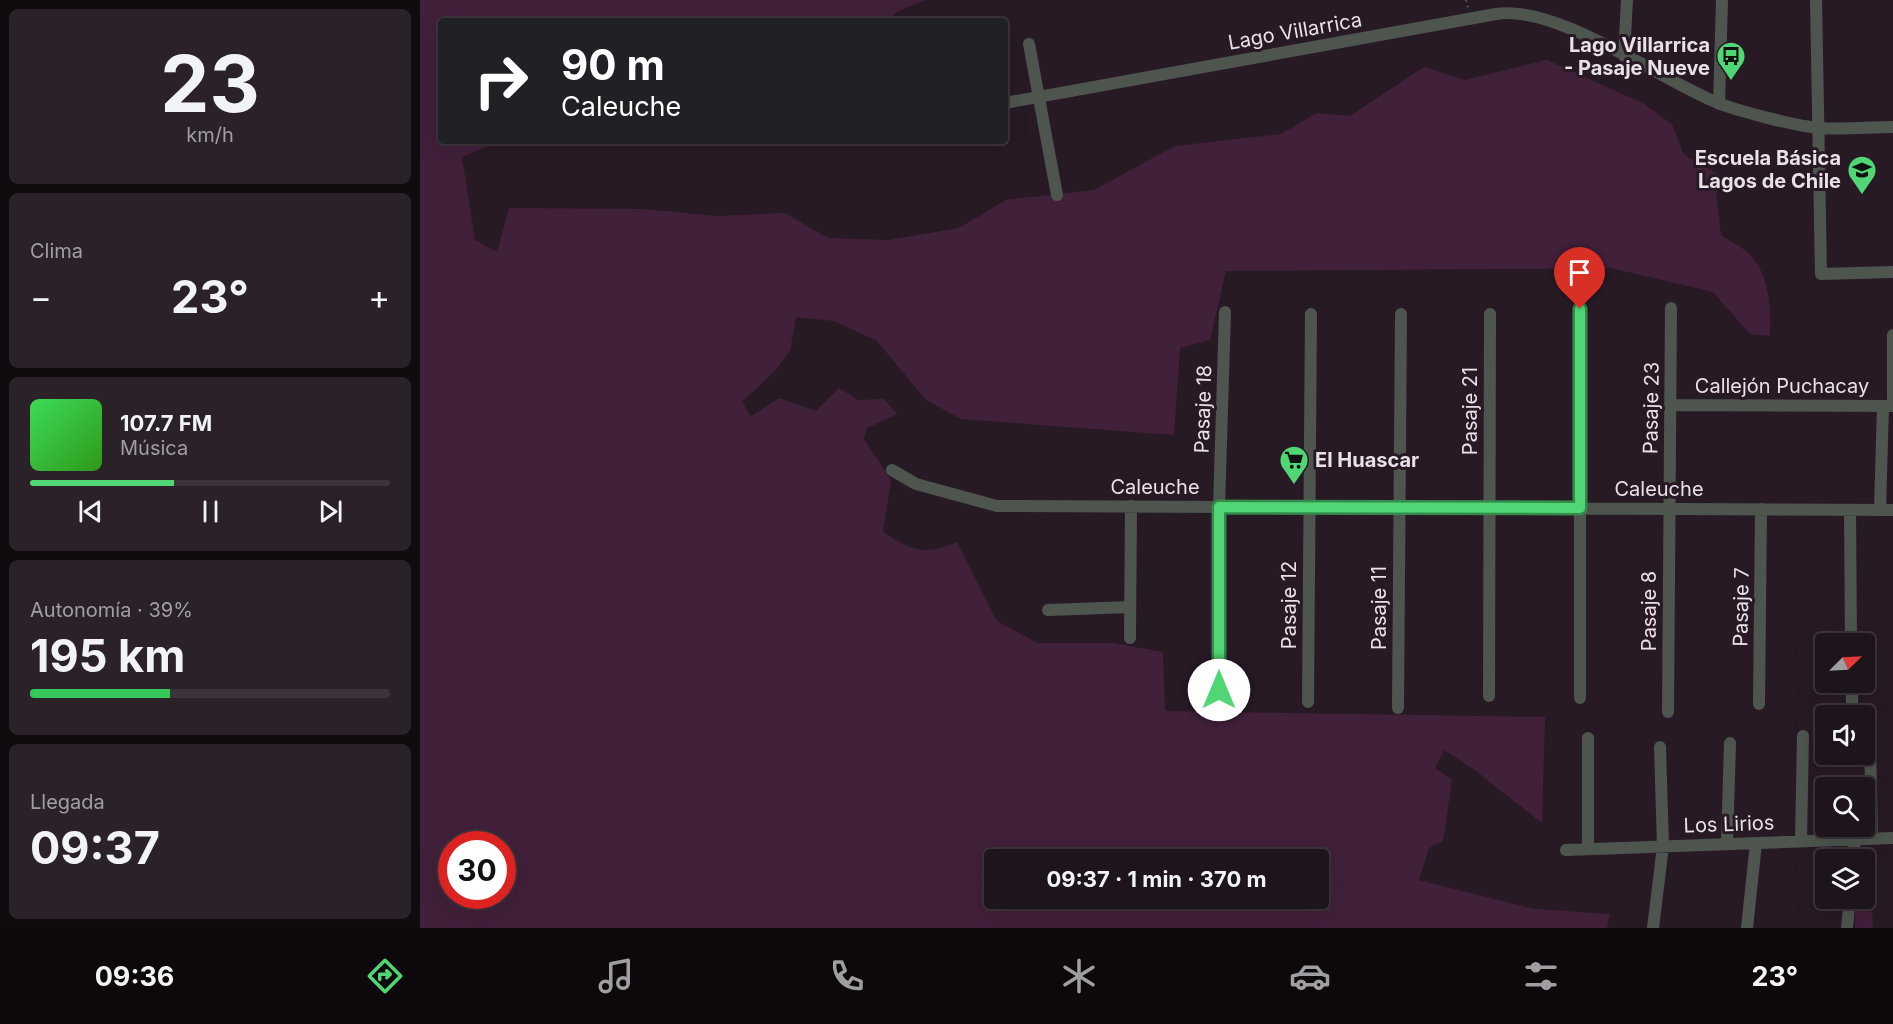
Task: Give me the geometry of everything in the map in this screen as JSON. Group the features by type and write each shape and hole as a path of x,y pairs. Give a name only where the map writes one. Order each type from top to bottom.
{"street":[{"path":"1624,56 1627,0"},
{"path":"1719,104 1722,0"},
{"path":"1816,0 1821,274 1893,272"},
{"name":"Lago Villarrica","path":"1008,103 1506,12 1530,13 1555,22 1719,104 1818,128 1893,126"},
{"path":"1029,44 1057,195"},
{"name":"Pasaje 23","path":"1669,509 1671,308"},
{"path":"1580,309 1580,698"},
{"name":"Pasaje 18","path":"1219,690 1219,507 1225,312"},
{"name":"Pasaje 12","path":"1308,702 1311,314"},
{"name":"Pasaje 11","path":"1398,708 1401,314"},
{"name":"Pasaje 21","path":"1489,696 1490,314"},
{"path":"1887,510 1893,334"},
{"name":"Callejón Puchacay","path":"1670,405 1889,406"},
{"name":"Caleuche","path":"892,470 916,484 997,506 1887,510"},
{"path":"1130,638 1131,507"},
{"name":"Pasaje 8","path":"1668,712 1669,509"},
{"name":"Pasaje 7","path":"1759,704 1761,509"},
{"path":"1850,510 1851,633"},
{"path":"1048,610 1130,607"},
{"path":"1852,693 1852,704"},
{"path":"1801,841 1803,736"},
{"path":"1588,738 1588,849"},
{"path":"1727,844 1730,743"},
{"path":"1653,928 1663,846 1660,747"},
{"path":"1871,765 1872,838"},
{"name":"Los Lirios","path":"1566,850 1893,838"},
{"path":"1854,849 1855,839"},
{"path":"1747,928 1756,843"},
{"path":"1847,928 1849,909"}],"shaded area":[{"path":"420,0 925,0 897,12 890,18 438,18 438,144 493,144 462,157 475,240 497,252 509,208 643,209 717,216 785,213 828,238 889,240 959,228 1006,200 1094,190 1175,146 1281,134 1317,113 1350,116 1424,67 1465,80 1547,60 1644,104 1672,124 1684,155 1725,178 1716,193 1721,235 1749,254 1763,275 1768,295 1770,336 1750,334 1713,292 1611,268 1226,271 1210,340 1180,348 1174,435 961,419 926,400 877,341 834,321 796,317 790,351 775,371 742,402 751,416 779,398 816,411 839,388 858,400 884,399 897,414 867,428 864,439 891,480 883,532 902,544 919,549 935,549 957,542 997,621 1037,643 1113,643 1163,652 1165,711 1545,717 1542,823 1476,771 1444,750 1435,768 1452,780 1443,841 1429,848 1419,880 1534,909 1610,914 1607,928 420,928"},
{"path":"1856,909 1872,909 1873,928 1855,928"}],"place":[{"name":"Lago Villarrica - Pasaje Nueve","path":"1731,82"},
{"name":"Escuela Básica Lagos de Chile","path":"1862,196"},
{"name":"El Huascar","path":"1294,486"}],"route":[{"path":"1219,690 1219,507 1580,508 1580,309"}]}
